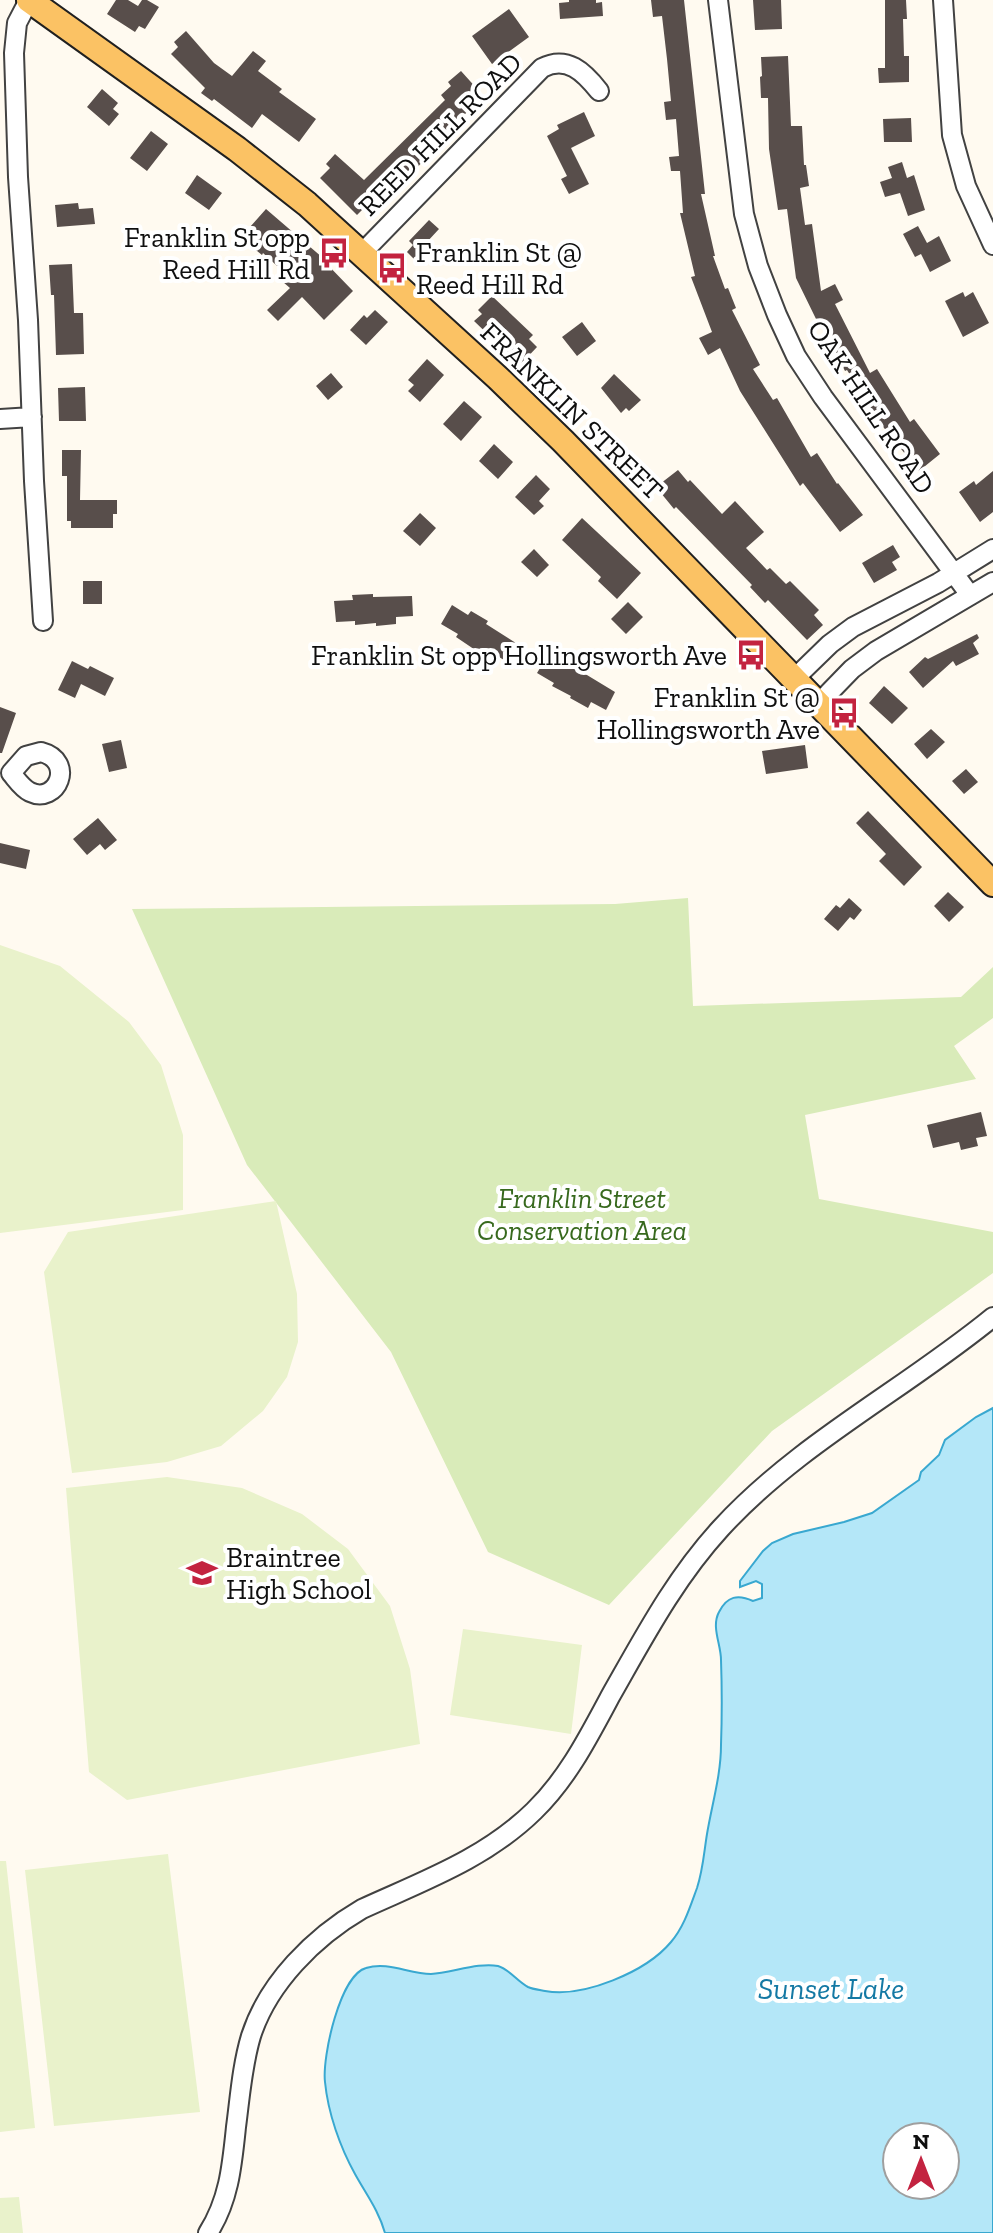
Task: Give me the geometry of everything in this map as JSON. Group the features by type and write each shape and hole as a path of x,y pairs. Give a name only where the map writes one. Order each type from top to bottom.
{"main road":[{"name":"FRANKLIN STREET","path":"29,0 246,155 324,218 530,409 993,884"}],"street":[{"path":"29,0 17,23 14,53 43,621"},
{"name":"OAK HILL ROAD","path":"718,0 744,214 758,266 777,315 796,356 823,397 970,595"},
{"path":"943,0 952,135 966,186 993,245"},
{"name":"REED HILL ROAD","path":"362,253 542,68 555,63 572,65 587,75 599,91"},
{"path":"0,419 32,417"},
{"path":"795,678 830,644 853,627 955,573 993,549"},
{"path":"819,703 852,669 876,651 993,582"},
{"path":"208,2233 229,2187 244,2067 251,2036 270,1997 295,1964 346,1918 466,1863 534,1811 560,1782 582,1748 666,1598 723,1526 790,1464 924,1371 993,1317"}],"green space":[{"name":"Franklin Street Conservation Area","path":"688,898 693,1006 961,997 993,967 993,1018 954,1046 976,1079 805,1115 819,1199 993,1232 993,1273 772,1431 609,1605 488,1552 391,1352 247,1165 132,909 615,904"},
{"path":"0,945 60,966 129,1022 161,1065 183,1135 183,1210 0,1233"},
{"path":"276,1201 297,1294 298,1342 287,1377 263,1411 221,1446 167,1462 72,1473 44,1272 68,1232"},
{"path":"167,1477 242,1488 302,1514 348,1549 390,1606 410,1669 420,1744 127,1800 89,1772 66,1488"},
{"path":"463,1629 582,1645 571,1734 450,1715"},
{"path":"168,1854 200,2112 54,2126 25,1870"},
{"path":"0,1861 6,1861 35,2128 0,2132"},
{"path":"19,2197 23,2233 0,2233 0,2198"}],"water":[{"name":"Sunset Lake","path":"993,1408 993,2233 385,2233 376,2210 344,2153 332,2118 325,2082 330,2037 348,1985 357,1974 374,1966 431,1974 490,1965 502,1968 532,1988 577,1991 630,1973 660,1953 683,1923 702,1868 721,1756 721,1660 716,1624 722,1607 733,1598 753,1601 762,1598 762,1584 756,1581 740,1587 740,1581 772,1543 793,1534 872,1513 919,1480 921,1472 939,1455 945,1440"}],"building":[{"path":"116,0 128,0 138,6 142,0 147,0 159,7 145,29 139,26 135,32 107,14"},
{"path":"569,0 602,2 603,16 560,19 559,3"},
{"path":"651,0 684,0 705,194 701,194 713,256 736,308 732,310 760,365 753,369 773,400 777,398 811,457 817,453 837,484 863,515 840,532 803,483 800,486 740,391 720,348 708,355 699,338 712,332 691,277 695,276 680,213 683,213 680,171 671,171 669,157 679,156 676,119 666,120 664,102 671,101 662,16 653,17"},
{"path":"753,0 781,0 782,29 755,30"},
{"path":"885,0 906,0 904,56 909,56 909,82 879,83 878,68 885,68"},
{"path":"509,9 529,37 492,64 472,36"},
{"path":"186,31 214,63 232,76 253,51 266,61 258,71 282,89 279,92 316,119 299,142 262,114 252,128 214,99 212,101 201,93 205,88 171,54 178,47 174,42"},
{"path":"788,56 791,126 802,126 804,165 809,186 800,188 805,225 812,224 821,291 835,284 843,300 835,304 870,373 877,369 910,422 914,419 940,454 919,471 880,423 845,371 796,278 787,209 778,210 769,149 768,98 761,98 760,77 761,57"},
{"path":"461,71 479,91 469,100 474,106 446,131 451,136 406,179 396,170 375,190 378,194 357,215 320,178 330,168 326,164 335,154 364,180 445,100 441,95 451,86 448,82"},
{"path":"102,89 118,103 113,109 119,114 109,126 87,107"},
{"path":"584,112 595,136 571,148 589,184 569,194 561,179 567,176 547,136 559,129 557,125"},
{"path":"911,118 912,142 884,142 883,119"},
{"path":"151,131 168,144 147,171 130,158"},
{"path":"902,162 907,178 914,175 925,210 908,216 900,193 885,197 880,182 892,178 888,167"},
{"path":"197,175 222,193 209,210 185,193"},
{"path":"78,203 79,209 93,208 95,224 57,227 55,205"},
{"path":"266,209 323,258 353,291 324,320 302,297 278,321 267,310 290,288 283,282 288,276 251,246 260,236 250,227"},
{"path":"429,220 439,229 426,243 433,250 419,264 407,252 413,245 409,241"},
{"path":"918,226 927,243 939,236 951,261 930,272 921,254 915,257 903,234"},
{"path":"72,264 74,313 83,313 84,354 56,355 54,295 51,295 49,265"},
{"path":"963,292 965,297 973,292 989,323 963,337 945,301"},
{"path":"492,296 533,335 529,339 537,347 520,365 474,321 482,314 478,310"},
{"path":"375,310 388,322 366,345 350,330 364,315 367,318"},
{"path":"582,322 596,341 577,356 562,337"},
{"path":"427,359 444,375 420,402 408,391 414,385 408,380"},
{"path":"331,373 343,387 328,400 316,386"},
{"path":"614,374 641,400 629,411 626,408 621,413 601,388"},
{"path":"85,387 86,421 59,421 58,388"},
{"path":"464,401 482,417 461,441 443,424"},
{"path":"494,444 513,462 498,479 479,461"},
{"path":"62,450 81,450 80,500 117,500 113,528 71,528 71,521 67,521 67,476 62,476"},
{"path":"678,470 722,514 735,501 764,532 746,548 767,570 770,568 786,584 790,581 819,610 814,615 823,625 807,640 768,600 765,603 750,587 752,585 676,507 674,509 656,487"},
{"path":"993,471 993,512 980,522 959,492 974,481 976,485"},
{"path":"536,475 550,489 539,501 544,506 534,515 515,497"},
{"path":"420,513 436,528 420,546 403,531"},
{"path":"582,518 641,573 617,599 598,581 601,577 562,540"},
{"path":"893,545 900,557 892,562 897,570 874,583 862,563"},
{"path":"534,549 549,565 537,577 521,562"},
{"path":"83,581 102,581 102,604 83,604"},
{"path":"373,594 373,597 412,596 413,616 396,617 396,624 376,626 376,623 355,625 355,621 336,622 334,601 353,600 352,595"},
{"path":"628,602 643,617 626,634 611,619"},
{"path":"452,605 468,615 471,611 488,621 486,624 519,645 509,663 494,654 490,660 441,624"},
{"path":"977,634 979,638 973,643 979,654 956,666 953,661 923,688 909,672 925,657 928,659"},
{"path":"548,655 564,664 566,660 584,669 582,672 615,692 606,710 591,702 588,708 537,673"},
{"path":"72,661 114,678 105,696 81,684 75,698 58,690"},
{"path":"884,686 908,708 892,724 869,703"},
{"path":"0,707 16,713 2,753 0,753"},
{"path":"931,729 945,742 927,759 914,744"},
{"path":"121,740 127,768 109,772 102,744"},
{"path":"805,745 808,768 766,774 762,751"},
{"path":"966,769 978,782 964,794 952,781"},
{"path":"868,811 922,867 904,886 879,861 886,854 856,823"},
{"path":"98,818 117,840 105,850 100,844 87,855 73,839"},
{"path":"0,843 30,850 26,869 0,863"},
{"path":"948,892 964,907 949,922 934,906"},
{"path":"849,898 862,910 854,920 850,917 838,931 824,919 836,905 840,908"},
{"path":"981,1112 987,1136 976,1138 978,1146 961,1150 959,1142 933,1148 927,1125"}],"place":[{"name":"Franklin St opp Reed Hill Rd","path":"334,253"},
{"name":"Franklin St @ Reed Hill Rd","path":"392,268"},
{"name":"Franklin St opp Hollingsworth Ave","path":"751,655"},
{"name":"Franklin St @ Hollingsworth Ave","path":"844,713"},
{"name":"Braintree High School","path":"202,1573"}]}
